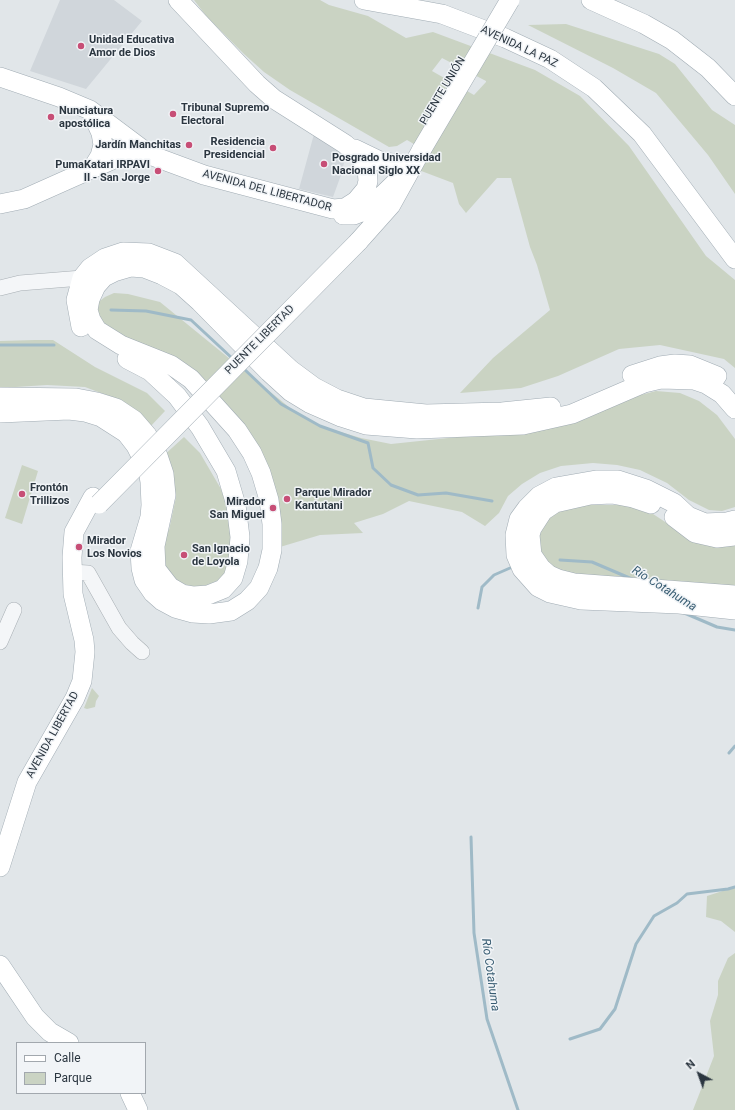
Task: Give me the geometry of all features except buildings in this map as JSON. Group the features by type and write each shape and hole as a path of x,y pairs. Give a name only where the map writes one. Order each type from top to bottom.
{"main road":[{"path":"178,0 274,99 345,144 382,162 407,167"},
{"name":"AVENIDA LA PAZ","path":"364,0 442,14 498,35 550,59 594,88 642,134 735,259"},
{"name":"PUENTE UNIÓN","path":"393,185 407,167 497,0"},
{"name":"PUENTE UNIÓN","path":"417,146 510,0"},
{"path":"591,0 630,17 672,40 708,68 735,96"},
{"path":"0,77 59,97 90,110 150,155"},
{"path":"90,110 103,139 102,151 95,165"},
{"path":"95,165 114,144 115,133 112,126"},
{"path":"345,144 360,158 367,169 368,182 362,195"},
{"path":"0,204 24,199 95,165 116,158 132,155 150,155"},
{"name":"AVENIDA DEL LIBERTADOR","path":"150,155 204,176 338,212 407,167"},
{"name":"PUENTE LIBERTAD","path":"354,238 391,206 407,167"},
{"path":"338,212 354,215 367,210 393,185"},
{"name":"PUENTE LIBERTAD","path":"93,503 354,238 376,212 393,185"},
{"path":"338,212 351,224 354,238"},
{"path":"0,413 69,410 85,412 101,417 126,433 136,446 148,470 151,493 150,517 140,551 140,568 144,580 153,593 162,601 176,608 193,613 209,614 231,611 247,601 259,588 268,568 272,550 272,524 269,500 261,473 252,453 230,421 191,379 171,365 121,345 97,330 91,320 88,310 90,268 105,258 123,252 148,253 175,263 292,370 314,387 337,398 364,408 426,414 531,410 555,406 640,372 660,366 675,364 690,365 704,370 720,378 735,389"},
{"path":"0,398 76,398 97,402 116,408 134,420 147,435 158,456 164,474 166,495 155,546 154,558 156,569 162,579 170,587 182,594 194,596 208,595 223,589 233,578 238,561 240,537 236,505 226,471 200,427 163,382 150,371 112,353 98,344 82,329 76,300 89,282 104,276 131,267 144,268 181,285 291,392 309,403 341,417 366,424 417,429 523,425 572,414 644,383 661,379 694,380 706,384 722,394 735,409"},
{"path":"735,520 705,523 688,516 674,503 656,493 618,480 596,480 556,487 539,496 529,519 514,536 516,555 522,569 538,587 550,593 581,600 650,593 679,604 735,610"},
{"path":"529,519 555,503 584,496 612,494 649,503 665,512 695,533 717,538 735,536"},
{"name":"AVENIDA LIBERTAD","path":"0,868 20,799 27,782 75,698 82,681 85,652 84,640 73,594 71,572 74,532 93,503"},
{"path":"529,519 532,555 541,568 549,575 558,579 574,583 650,593 735,595"},
{"path":"0,965 35,1017 50,1032 67,1042"},
{"path":"130,1094 138,1110"}],"street":[{"path":"0,288 20,283 89,282"},
{"path":"71,572 88,573 119,628 142,652"},
{"path":"0,642 14,610"}],"shaded area":[{"name":"Unidad Educativa Amor de Dios","path":"60,0 114,0 142,21 86,89 30,71"},
{"name":"Posgrado Universidad Nacional Siglo XX","path":"314,134 346,154 341,175 333,197 299,189"}],"green space":[{"path":"194,0 320,0 329,5 368,16 406,38 433,32 535,70 580,96 629,146 706,256 735,280 735,368 724,359 660,345 619,349 558,376 521,388 460,393 493,358 550,310 537,265 530,247 511,178 497,178 466,213 459,204 453,183 416,169 426,151 407,140 397,146 389,147 290,90 264,72 207,17","holes":["442,58 486,81 474,95 432,71"]},
{"path":"566,24 659,54 675,64 712,110 735,125 735,194 708,155 656,93 613,68 528,25"},
{"path":"114,293 128,294 160,302 295,412 317,425 361,438 391,444 553,427 633,397 656,391 680,393 699,401 717,415 735,439 735,507 722,511 709,510 689,500 667,483 640,470 617,465 593,463 561,466 540,473 522,484 508,496 499,513 485,526 462,512 409,501 383,514 354,523 363,533 320,535 280,547 276,515 226,409 97,331 97,303"},
{"path":"53,340 95,367 147,393 165,411 149,428 114,398 85,387 47,385 0,388 0,341"},
{"path":"184,437 200,453 221,489 228,509 232,545 228,569 219,580 202,587 193,587 178,582 166,567 163,558 163,536 169,530 176,497 172,491 162,457"},
{"name":"Frontón Trillizos","path":"22,465 38,471 22,524 5,518"},
{"path":"573,505 624,505 650,512 688,537 708,545 723,547 735,545 735,586 615,576 575,576 545,564 535,537 543,521 557,510"},
{"path":"92,688 99,696 95,707 87,709 84,708"},
{"path":"735,887 735,932 721,921 706,917 707,896"},
{"path":"735,953 735,1110 693,1110 714,1056 710,1021 718,995 718,981 728,958"}],"waterway":[{"path":"111,310 146,311 191,320 233,359"},
{"path":"0,345 54,345"},
{"path":"243,368 281,404 320,426 368,443 373,468 391,485 418,495 446,493 492,501"},
{"name":"Río Cotahuma","path":"560,560 592,562 632,579"},
{"name":"Río Cotahuma","path":"478,608 482,587 494,575 510,568"},
{"name":"Río Cotahuma","path":"682,612 717,627 735,630"},
{"path":"729,753 735,746"},
{"name":"Río Cotahuma","path":"471,837 474,933 487,1019 518,1110"},
{"path":"570,1039 600,1029 615,1009 636,944 654,916 677,903 687,894 735,887"}],"place":[{"name":"Unidad Educativa Amor de Dios","path":"81,46"},
{"name":"Tribunal Supremo Electoral","path":"173,114"},
{"name":"Nunciatura apostólica","path":"51,117"},
{"name":"Jardín Manchitas","path":"189,145"},
{"name":"Residencia Presidencial","path":"273,148"},
{"name":"Posgrado Universidad Nacional Siglo XX","path":"324,164"},
{"name":"PumaKatari IRPAVI II - San Jorge","path":"158,171"},
{"name":"Frontón Trillizos","path":"22,494"},
{"name":"Parque Mirador Kantutani","path":"287,499"},
{"name":"Mirador San Miguel","path":"273,508"},
{"name":"Mirador Los Novios","path":"79,547"},
{"name":"San Ignacio de Loyola","path":"184,555"}]}
